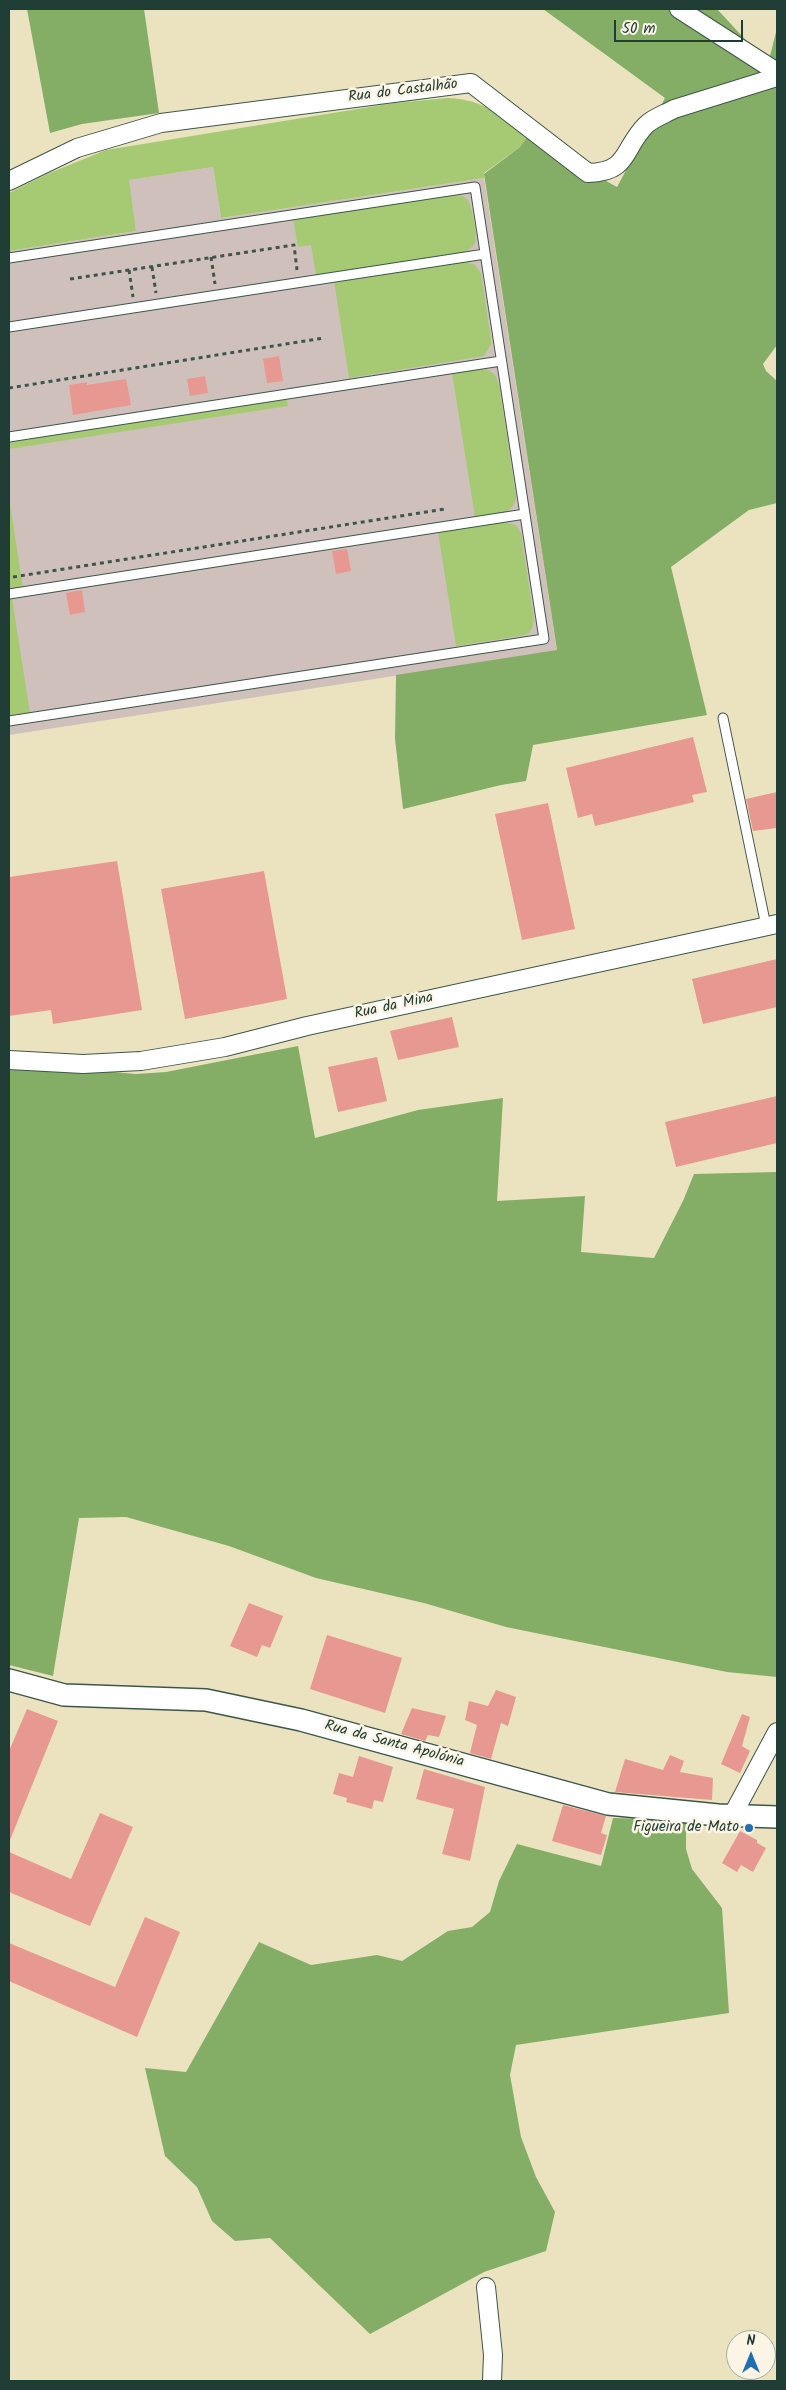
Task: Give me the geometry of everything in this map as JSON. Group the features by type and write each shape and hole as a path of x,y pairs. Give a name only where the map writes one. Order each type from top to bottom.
{"street":[{"path":"679,9 777,72"},
{"name":"Rua do Castalhão","path":"9,181 77,148 161,123 471,84 588,173 606,172 617,166 646,125 659,116 674,109 777,77"},
{"name":"Rua da Mina","path":"9,1060 83,1064 141,1061 225,1046 307,1026 772,925"},
{"name":"Rua da Santa Apolónia","path":"9,1680 64,1695 206,1700 301,1720 608,1804 732,1816 777,1817"},
{"path":"732,1816 777,1732"},
{"path":"486,2287 493,2355 492,2381"}],"lane":[{"path":"9,258 474,187 544,639 9,721"},
{"path":"9,327 485,254"},
{"path":"9,436 501,361"},
{"path":"9,594 525,514"},
{"path":"723,718 772,925"}],"path":[{"path":"70,279 294,244 298,275"},
{"path":"208,289 216,287 211,257"},
{"path":"152,267 156,297 165,295"},
{"path":"129,270 133,300 141,299"},
{"path":"9,388 324,338"},
{"path":"13,577 445,509"}],"shaded area":[{"path":"213,167 221,218 484,178 557,651 9,735 9,251 136,231 128,180"}],"green space":[{"path":"27,9 144,9 159,113 82,124 50,133"},
{"path":"543,9 717,9 768,64 777,28 777,345 763,364 766,371 777,381 777,503 749,510 671,567 707,715 533,745 526,781 501,785 403,809 395,739 396,675 557,650 484,174 520,147 527,137 617,187 665,98"},
{"path":"448,98 461,99 482,105 527,137 520,147 484,173 484,178 221,218 213,167 129,180 136,231 9,251 9,193 47,174 106,150 394,103"},
{"path":"453,195 461,196 468,200 474,222 475,243 462,253 316,275 311,245 298,247 293,218"},
{"path":"463,262 474,264 481,273 491,340 491,345 484,356 349,378 334,281"},
{"path":"481,369 492,373 499,385 516,497 514,504 506,512 475,517 452,373"},
{"path":"287,399 288,406 9,449 9,442"},
{"path":"9,497 23,588 9,590"},
{"path":"504,522 516,525 521,533 534,619 532,628 527,634 521,636 456,646 438,532"},
{"path":"12,598 30,713 9,716 9,599"},
{"path":"298,1046 315,1138 418,1110 503,1098 497,1201 585,1196 581,1252 654,1258 683,1201 694,1174 777,1172 777,1677 727,1672 506,1627 424,1603 316,1578 229,1546 126,1517 79,1518 53,1676 9,1665 9,1063 136,1074 166,1072"},
{"path":"613,1818 686,1820 686,1849 692,1869 722,1908 729,2013 516,2045 510,2075 521,2137 536,2177 555,2212 546,2251 484,2272 370,2334 270,2238 235,2241 212,2221 197,2187 165,2156 145,2068 186,2072 259,1942 311,1965 377,1955 402,1961 448,1931 472,1927 490,1912 499,1881 517,1844 601,1866"}],"building":[{"path":"279,356 283,381 267,383 263,359"},
{"path":"205,376 208,393 190,396 187,379"},
{"path":"126,379 131,405 73,415 69,385 87,382 87,385"},
{"path":"347,549 351,571 336,574 332,551"},
{"path":"82,590 85,612 70,615 66,593"},
{"path":"693,737 707,792 692,795 694,802 595,826 592,814 578,818 566,768"},
{"path":"777,792 777,828 753,831 746,799"},
{"path":"548,803 575,929 522,940 495,814"},
{"path":"117,861 142,1010 53,1024 51,1010 9,1016 9,877"},
{"path":"264,871 287,999 185,1019 161,889"},
{"path":"777,959 777,1007 703,1024 692,979"},
{"path":"452,1017 459,1047 398,1060 390,1031"},
{"path":"377,1057 387,1101 338,1112 328,1067"},
{"path":"777,1096 777,1143 676,1167 665,1122"},
{"path":"249,1603 283,1616 270,1648 262,1645 257,1657 230,1646"},
{"path":"327,1635 402,1658 385,1713 310,1689"},
{"path":"496,1690 516,1697 508,1726 501,1723 491,1759 470,1753 477,1725 465,1720 469,1701 488,1706"},
{"path":"412,1708 446,1716 439,1737 428,1735 425,1741 401,1734"},
{"path":"27,1709 58,1721 10,1840 9,1751"},
{"path":"742,1714 750,1717 742,1746 750,1751 740,1773 721,1764"},
{"path":"670,1755 684,1761 680,1772 713,1778 712,1800 615,1792 625,1759 663,1770"},
{"path":"359,1756 393,1767 383,1802 374,1800 372,1809 346,1802 347,1798 333,1794 339,1773 353,1777"},
{"path":"424,1769 485,1787 470,1861 442,1854 454,1809 416,1799"},
{"path":"563,1805 606,1816 601,1833 607,1835 601,1855 552,1841"},
{"path":"100,1813 133,1827 90,1926 9,1892 9,1852 71,1879"},
{"path":"740,1831 757,1840 757,1843 766,1848 753,1872 741,1865 737,1872 722,1863"},
{"path":"145,1917 180,1932 137,2037 9,1981 9,1943 115,1987"}],"place":[{"name":"Figueira de Mato","path":"749,1828"}]}
